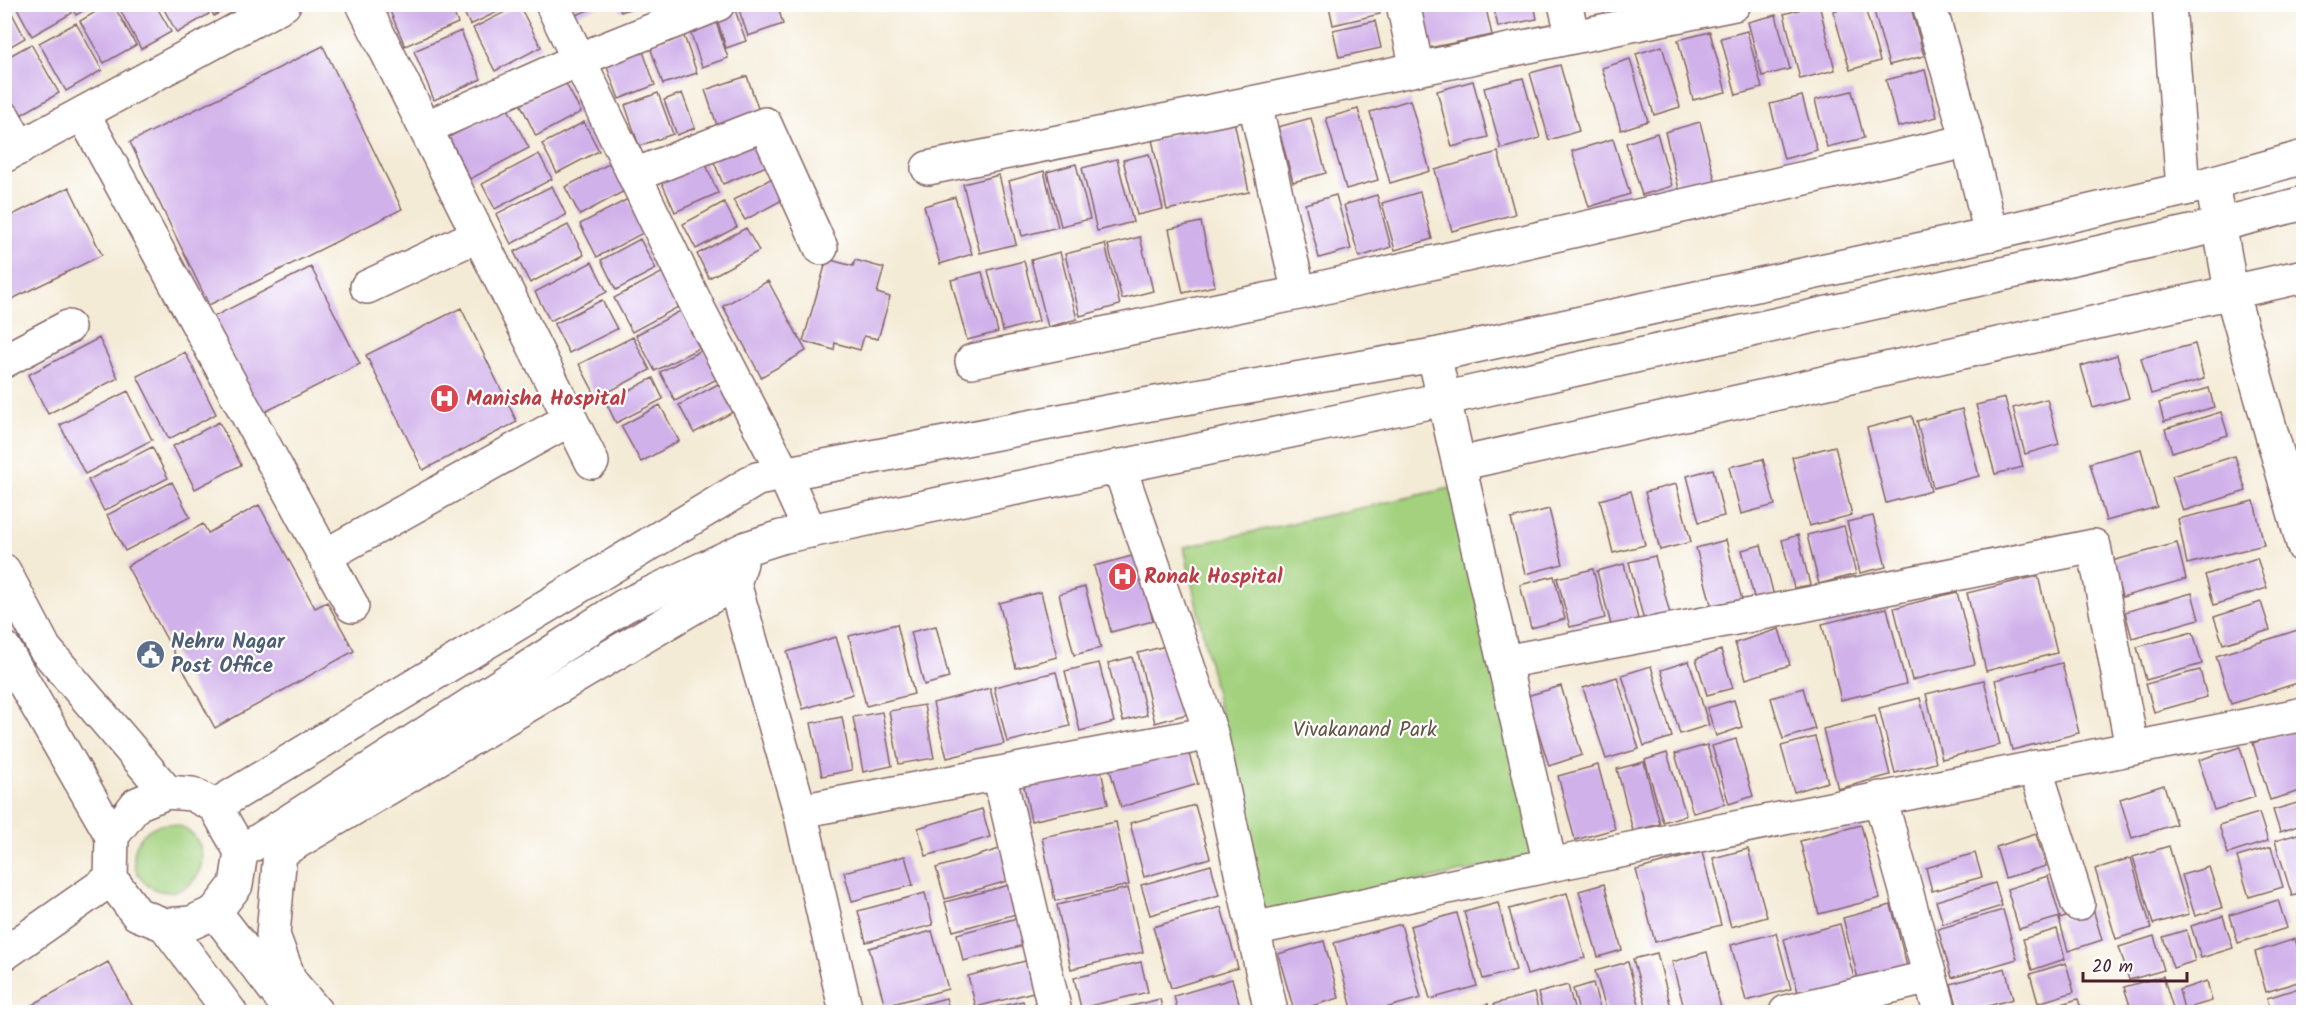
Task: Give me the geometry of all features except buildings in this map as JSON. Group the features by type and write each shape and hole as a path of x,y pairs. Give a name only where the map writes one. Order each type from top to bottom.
{"street":[{"path":"4,118 12,152 284,4"},
{"path":"363,4 592,462"},
{"path":"552,4 697,306 810,531"},
{"path":"425,128 578,60 718,4"},
{"path":"1403,4 1417,69"},
{"path":"1565,4 1573,37"},
{"path":"1929,4 1968,141 1991,234"},
{"path":"2169,4 2198,186 2221,225 2231,291 2304,547"},
{"path":"928,168 1255,104 1733,5"},
{"path":"1255,104 1299,293"},
{"path":"83,114 352,606"},
{"path":"634,175 765,124 821,248"},
{"path":"972,361 1299,293 1968,141"},
{"path":"215,806 757,479 1121,410 1434,355 1991,234 2198,186 2304,157"},
{"path":"241,852 624,606 747,548 810,531 1444,398 2221,225 2304,203"},
{"path":"367,287 478,235"},
{"path":"1459,464 2304,276"},
{"path":"4,361 68,327"},
{"path":"1434,355 1550,865"},
{"path":"325,555 570,419"},
{"path":"1119,466 1211,733 1271,1012"},
{"path":"1504,662 2094,546 2132,748"},
{"path":"747,548 734,583 800,812 846,1012"},
{"path":"4,571 45,649 167,792"},
{"path":"316,1012 290,981 273,935 280,852 734,583"},
{"path":"4,648 112,836 111,879 137,914 165,925 191,923 215,912 236,885 241,852 215,806 192,794 167,792 137,804 112,836"},
{"path":"1253,929 1550,865 2304,714"},
{"path":"800,812 1211,733"},
{"path":"2035,767 2078,904"},
{"path":"999,774 1055,1012"},
{"path":"1880,798 1940,1012"},
{"path":"4,954 111,879"},
{"path":"215,912 292,1012"},
{"path":"165,925 230,1012"},
{"path":"1786,1012 1930,977"}],"green space":[{"name":"Vivakanand Park","path":"1451,488 1536,856 1264,915 1184,547"},
{"path":"168,824 181,827 192,834 199,845 202,858 199,871 192,882 181,889 168,892 155,889 144,882 137,871 134,858 137,845 144,834 155,827"}],"place":[{"name":"Manisha Hospital","path":"445,399"},
{"name":"Ronak Hospital","path":"1123,577"},
{"name":"Nehru Nagar Post Office","path":"150,654"}]}
